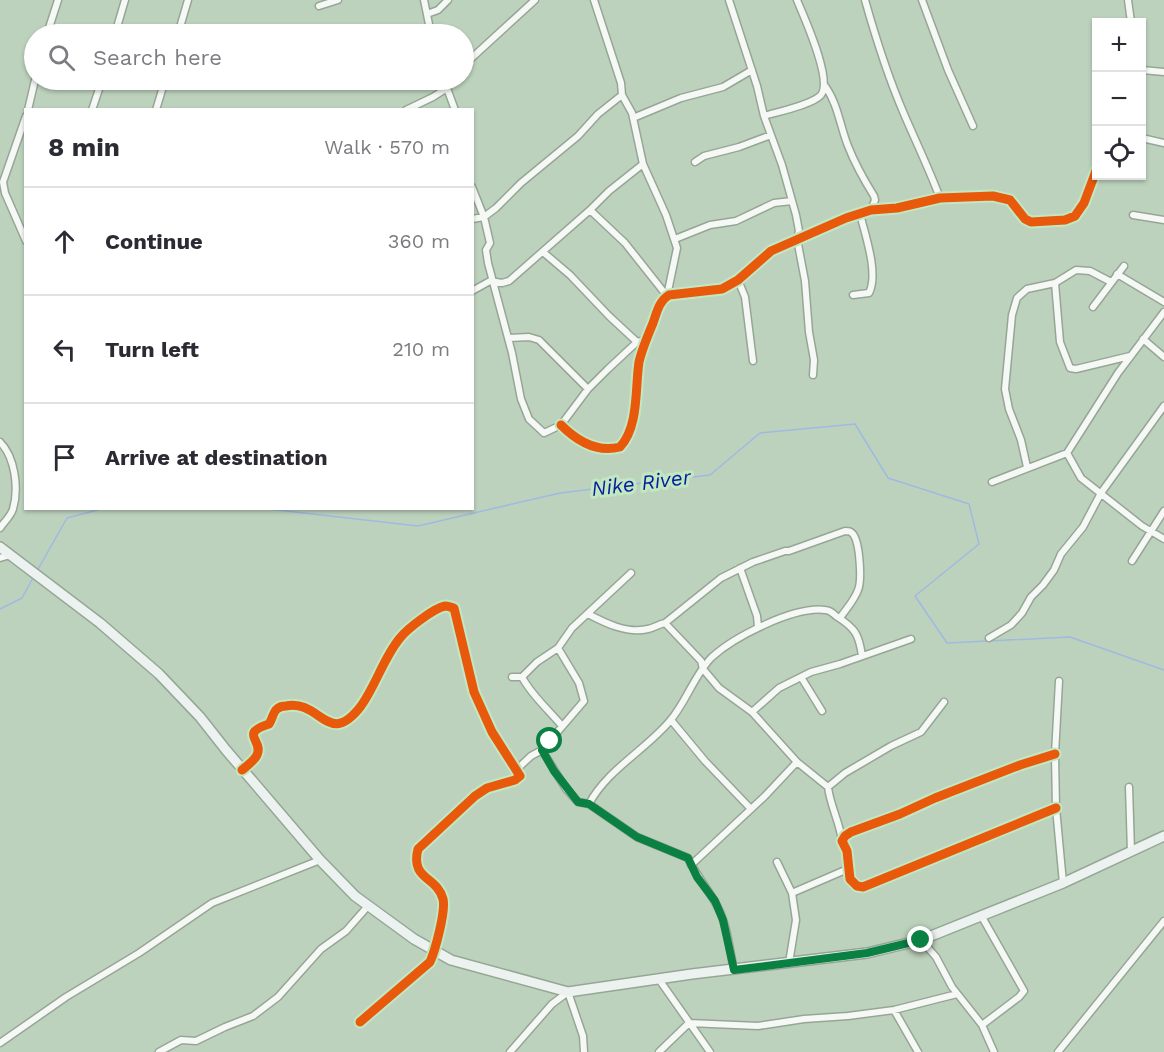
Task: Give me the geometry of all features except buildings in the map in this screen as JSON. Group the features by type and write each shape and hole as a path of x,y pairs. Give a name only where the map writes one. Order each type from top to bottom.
{"street":[{"path":"50,24 58,0"},
{"path":"118,24 125,0"},
{"path":"181,24 188,0"},
{"path":"319,6 338,0"},
{"path":"424,0 429,24"},
{"path":"427,14 438,10 448,0"},
{"path":"474,56 536,0"},
{"path":"561,425 579,441 602,448 620,447 627,439 631,431 634,399 638,390 639,362 659,307 667,296 677,248 643,164 633,118 622,95 621,82 594,0"},
{"path":"729,0 799,227 797,239 805,281 808,332 814,360 813,375"},
{"path":"797,0 818,55 825,86 835,103 848,146 858,170 874,196 875,200 871,210"},
{"path":"865,0 878,46 940,198"},
{"path":"922,0 948,70 973,126"},
{"path":"1128,0 1130,18"},
{"path":"633,118 681,98 723,87 752,70"},
{"path":"1146,70 1164,72"},
{"path":"764,116 813,100 821,94 825,86"},
{"path":"28,108 33,90"},
{"path":"93,108 99,90"},
{"path":"157,108 162,90"},
{"path":"410,108 444,90"},
{"path":"448,90 454,108"},
{"path":"474,219 484,217 504,201 521,183 578,136 598,114 622,95"},
{"path":"24,122 3,182 5,193 24,236"},
{"path":"695,162 704,156 739,147 771,135"},
{"path":"1146,139 1164,143"},
{"path":"474,290 489,281 508,281 609,191 643,164"},
{"path":"667,296 722,290 771,251 846,218 871,210 897,208 940,198 993,196 1010,200 1025,219 1031,222 1065,220 1075,216 1084,203 1093,180"},
{"path":"474,192 484,217 490,243 486,250 521,399 529,419 544,433 561,425 588,389 637,342 647,339"},
{"path":"675,239 710,225 736,221 774,203 792,201"},
{"path":"590,210 626,243 667,296"},
{"path":"853,295 870,293 872,287 868,248 860,214"},
{"path":"1133,215 1164,220"},
{"path":"543,252 570,275 637,342"},
{"path":"1093,307 1124,266"},
{"path":"1027,467 1005,389 1012,315 1017,297 1028,289 1055,283 1076,270 1090,271 1111,282"},
{"path":"1117,274 1164,303"},
{"path":"738,279 745,297 753,361"},
{"path":"1055,283 1060,342 1070,368 1076,369 1131,356"},
{"path":"992,482 1067,453 1131,356 1164,312"},
{"path":"508,338 529,337 539,340 588,389"},
{"path":"1143,339 1164,357"},
{"path":"989,638 1011,625 1043,585 1054,570 1061,554 1083,527 1101,493 1164,406"},
{"path":"0,442 11,462 16,488 13,511 0,528"},
{"path":"1067,453 1081,478 1142,526 1164,539"},
{"path":"1132,561 1164,511"},
{"path":"588,614 605,623 631,629 650,629 665,622 704,591 740,568 845,531 854,535 858,554 859,589 840,618"},
{"path":"0,547 100,623 159,674 200,717 242,770 320,860 355,896 434,952 451,960 568,992 658,978 867,953 921,940 1063,883 1164,836"},
{"path":"0,558 14,557"},
{"path":"740,568 757,616 758,627"},
{"path":"512,677 522,677 537,662 558,648 572,628 631,573"},
{"path":"242,770 257,756 254,731 269,724 275,710 292,705 304,707 337,725 344,723 360,706 400,637 444,606 454,608 474,692 492,732 520,776 518,779 487,788 475,796 418,849 415,859 418,870 440,892 444,900 444,911 434,952 430,962 360,1022"},
{"path":"589,804 596,789 671,720 712,657 749,631 771,621 812,610 827,609 848,623 855,631 862,656"},
{"path":"665,622 701,661 703,669 719,688 752,712 797,762 828,787 830,802 847,851 850,879 857,886 863,887 1056,808"},
{"path":"752,712 779,688 801,677 911,639"},
{"path":"516,770 531,756 542,750 584,701 579,683 558,648"},
{"path":"522,677 533,694 562,726"},
{"path":"801,677 822,711"},
{"path":"1059,681 1055,754 1056,808 1063,883"},
{"path":"828,787 845,772 921,732 944,702"},
{"path":"671,720 705,761 751,809"},
{"path":"542,750 566,789 578,802 589,804 637,837 688,858 697,877 715,901 723,920 734,970"},
{"path":"842,841 845,836 863,827 900,814 934,798 1055,754"},
{"path":"691,865 797,762"},
{"path":"1129,787 1131,853"},
{"path":"0,1043 66,997 139,953 212,903 320,860"},
{"path":"777,862 792,893 796,920 789,963"},
{"path":"792,893 850,868"},
{"path":"159,1052 181,1040 196,1041 253,1016 278,997 321,949 346,931 368,906"},
{"path":"982,917 1024,991 1019,998 982,1025"},
{"path":"1058,1052 1164,921"},
{"path":"921,940 936,957 957,994 982,1025 994,1052"},
{"path":"658,978 710,1052"},
{"path":"510,1052 552,1004 568,992"},
{"path":"568,992 583,1036 584,1052"},
{"path":"659,1052 688,1023 758,1026 894,1010 957,994"},
{"path":"894,1010 918,1052"}],"waterway":[{"name":"Nike River","path":"278,510 418,526 560,493 710,475 760,433 855,424 888,478 969,504 979,544 915,596 947,643 1070,637 1164,670"},
{"name":"Nike River","path":"37,571 67,518 97,510"},
{"name":"Nike River","path":"0,609 22,598 33,578"}],"cycle path":[{"path":"561,425 581,441 595,447 620,447 626,439 633,418 642,352 659,307 669,295 722,289 738,280 771,251 846,218 871,210 897,208 940,198 993,196 1010,200 1025,219 1031,222 1065,220 1075,216 1084,203 1093,180"},
{"path":"242,770 257,755 258,750 253,734 269,724 278,708 298,706 332,723 340,723 350,718 361,706 389,654 403,634 434,611 445,606 454,608 474,692 492,732 520,776 515,780 487,788 475,796 418,849 418,867 440,892 444,905 432,957 430,962 360,1022"},
{"path":"1055,754 1020,765 851,832 842,841 847,851 850,879 857,886 863,887 1056,808"}],"route":[{"path":"550,741 542,750 566,789 578,802 589,804 637,837 688,858 697,877 715,901 723,920 734,970 867,953 921,940"}]}
